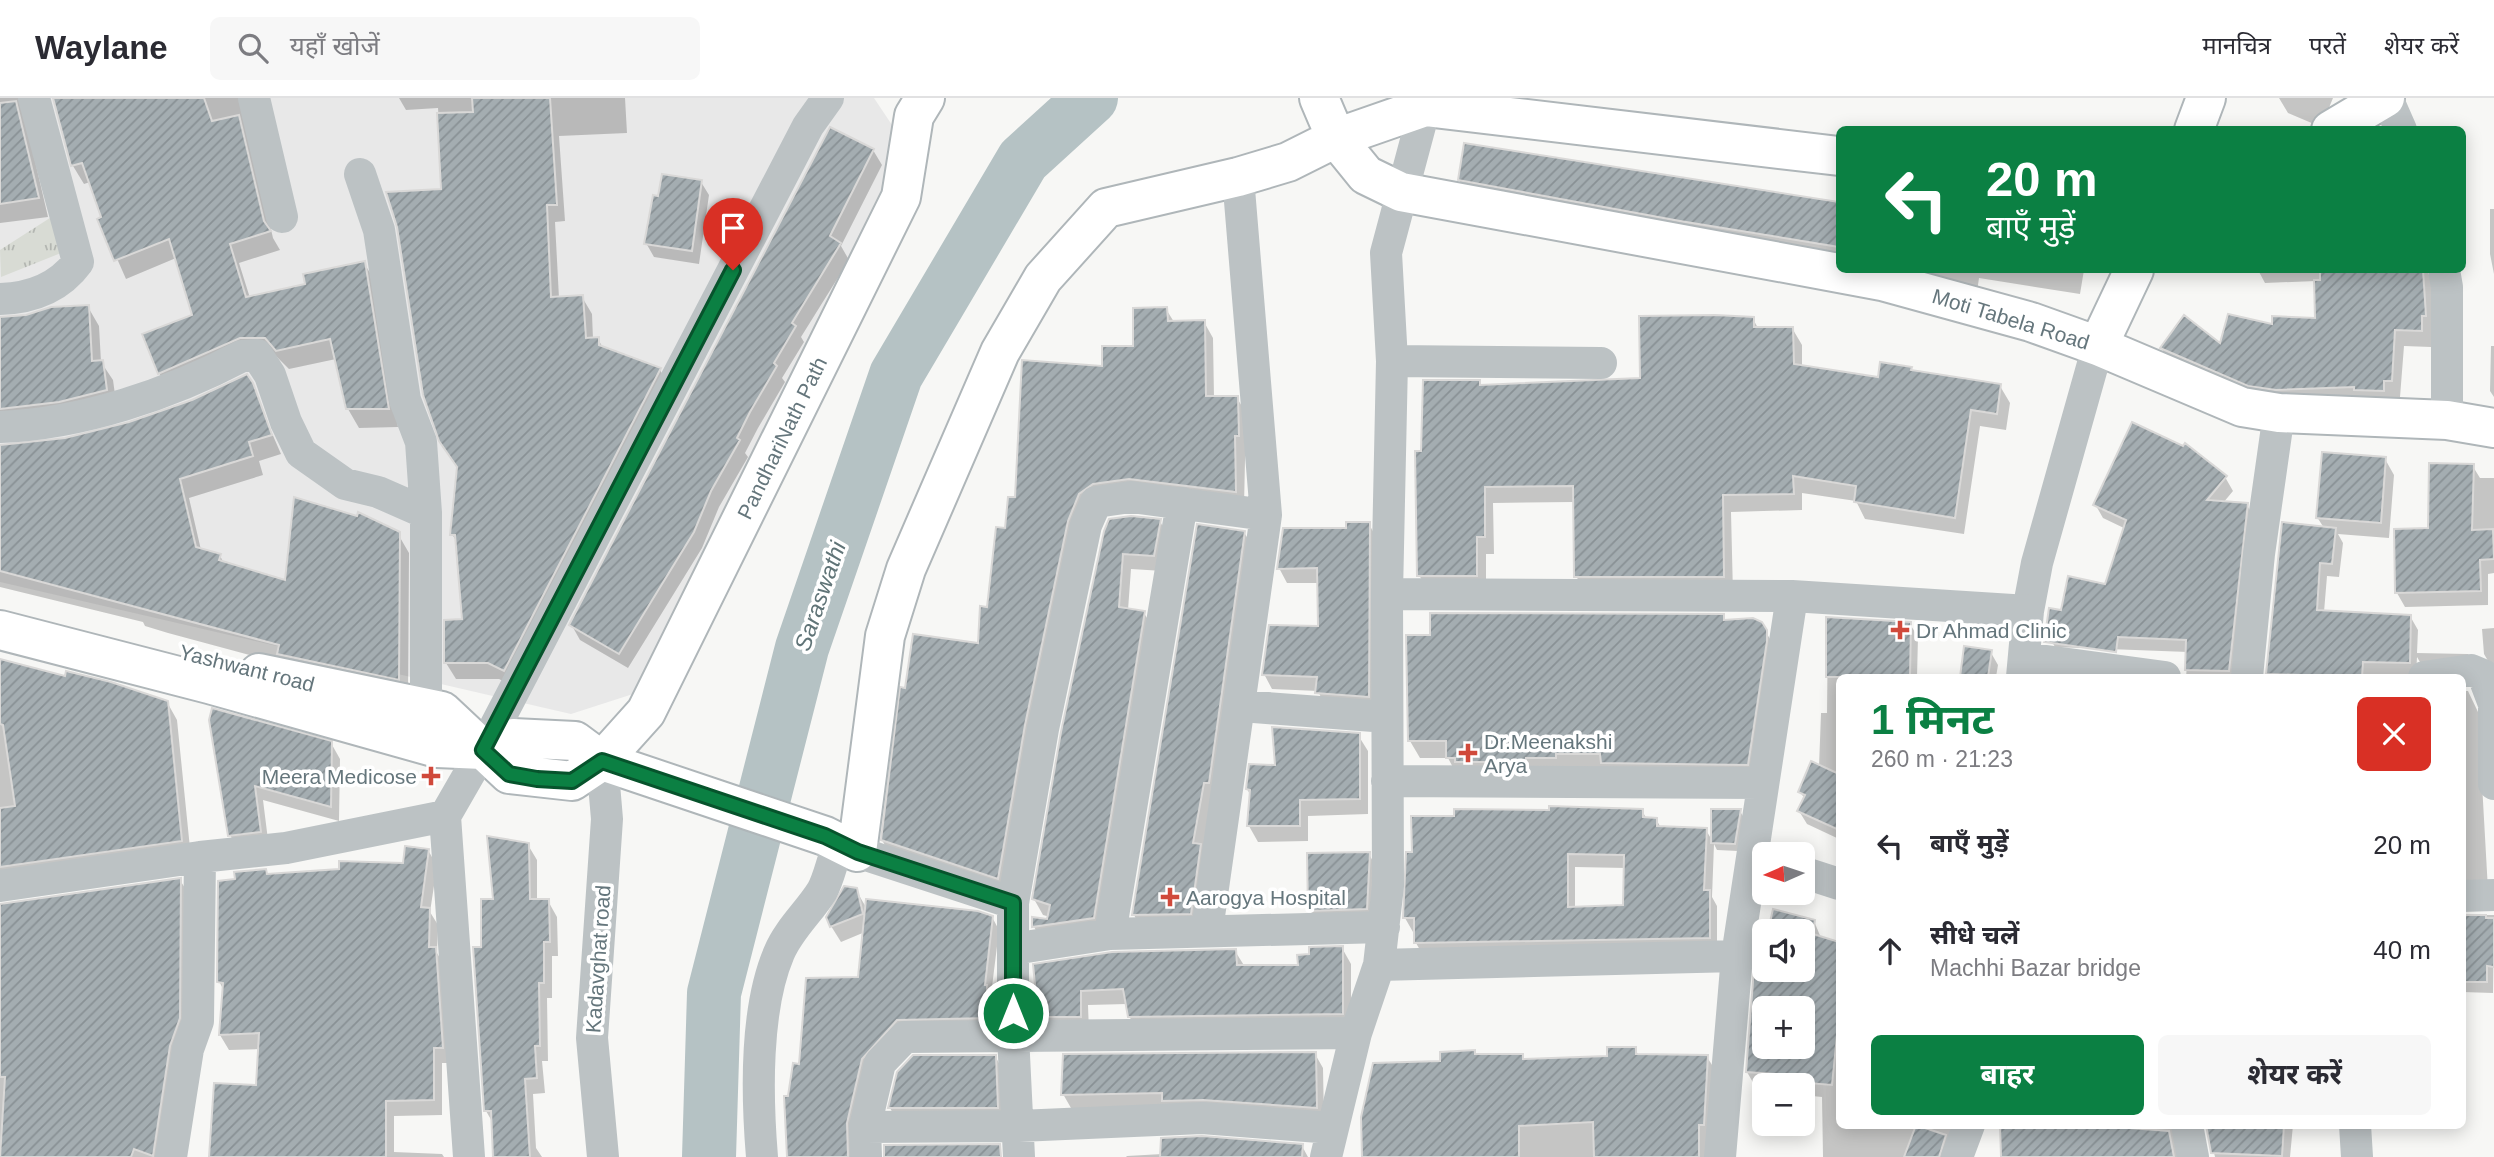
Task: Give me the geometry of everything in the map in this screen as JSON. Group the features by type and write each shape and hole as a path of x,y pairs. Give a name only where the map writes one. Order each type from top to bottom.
{"main road":[{"name":"Moti Tabela Road","path":"1319,98 1336,138 1366,175 1401,192 1836,272"},
{"path":"1339,98 1408,112 1836,156"},
{"path":"2196,126 2206,98"},
{"path":"2338,126 2386,98"},
{"name":"PandhariNath Path","path":"483,750 509,774 572,781 602,761 646,712 901,197 914,104"},
{"path":"602,761 841,844 885,636 906,569 1000,352 1043,278 1106,208 1238,177 1288,162 1336,138 1408,112"},
{"path":"1288,162 1366,175"},
{"name":"Moti Tabela Road","path":"1839,273 1882,281 2031,322 2098,346 2242,407 2279,413 2447,420 2494,428"},
{"path":"2098,346 2133,273"},
{"name":"Yashwant road","path":"0,604 278,678 442,711 483,750"},
{"path":"0,630 209,684 437,748 483,750"}],"street":[{"path":"0,299 23,298 62,282 78,262 34,98"},
{"path":"254,98 282,217"},
{"path":"469,1157 445,816 483,750 808,126 828,98"},
{"path":"2386,98 2399,126"},
{"path":"1356,1033 905,1037 880,1063 865,1142 1019,1126 1202,1118 1329,1142 1356,1033 1379,965 1388,886 1387,594 1392,361 1386,253 1401,192 1408,112"},
{"path":"360,174 379,230 405,400 421,442 426,513 426,708"},
{"path":"1206,930 1241,706 1266,516 1238,177"},
{"path":"2445,273 2447,287 2447,420"},
{"path":"2098,346 2037,563 2028,611 2023,667 2122,674"},
{"path":"0,427 73,417 155,393 242,356 257,355 270,375 286,422 301,453 345,484 378,492 426,513"},
{"path":"1392,361 1601,363"},
{"path":"2247,674 2259,554 2279,413"},
{"path":"1019,1157 1013,1035 1013,903 1043,729 1086,525 1096,502 1131,497 1266,516"},
{"path":"1110,934 1182,503"},
{"path":"1387,594 1791,596 2028,611"},
{"path":"1759,842 1761,783 1791,596"},
{"path":"2444,674 2471,670 2483,675 2494,704 2494,784"},
{"path":"1241,706 1387,717"},
{"name":"Kadavghat road","path":"602,761 607,819 592,1038 603,1157"},
{"path":"1387,781 1761,783"},
{"path":"0,886 200,857 286,848 445,816"},
{"path":"762,1157 761,1070 765,1003 779,953 803,913 822,890 841,844 1013,903"},
{"path":"171,1157 188,1049 198,1021 200,857"},
{"path":"1815,876 1836,883"},
{"path":"1720,1157 1737,956 1752,888"},
{"path":"2466,896 2494,895"},
{"path":"1013,949 1110,934 1384,927"},
{"path":"1379,965 1737,956"},
{"path":"1957,1157 1968,1129"},
{"path":"2187,1129 2193,1157"},
{"path":"2355,1129 2357,1157"}],"shaded area":[{"path":"0,98 874,98 906,146 633,694 571,714 0,582"}],"green space":[{"path":"67,207 81,245 1,277 0,250"}],"building":[{"path":"53,98 204,98 212,121 239,115 264,221 271,231 230,244 246,297 305,284 303,274 365,261 389,409 346,409 330,339 276,351 265,338 240,338 158,374 142,334 192,315 169,239 114,261 97,219 101,217 82,163 71,166"},
{"path":"472,98 550,98 557,205 547,205 551,297 583,295 586,338 599,337 599,345 661,368 504,671 488,663 444,663 444,620 462,619 455,535 450,535 457,467 439,441 423,395 397,227 386,192 441,189 437,113 473,112"},
{"path":"16,101 39,198 0,204 0,103"},
{"path":"830,127 874,149 830,236 841,243 792,323 796,326 774,363 777,366 737,438 740,440 711,491 694,532 619,654 569,625"},
{"path":"1464,143 1836,202 1836,247 1680,221 1458,180"},
{"path":"662,174 702,180 692,251 644,244 653,195 658,196"},
{"path":"2320,273 2423,273 2426,316 2422,316 2422,331 2395,330 2392,381 2384,381 2384,391 2354,390 2354,387 2276,390 2248,386 2160,348 2184,315 2220,343 2228,314 2272,324 2272,316 2315,318 2314,280 2320,280"},
{"path":"89,305 92,361 103,360 107,390 59,402 0,409 0,317 26,315 51,307"},
{"path":"1167,307 1168,321 1205,320 1206,396 1238,396 1239,436 1235,436 1236,492 1129,479 1093,484 1079,494 1068,521 1025,725 998,879 881,840 900,687 905,688 913,634 978,643 980,606 987,607 996,527 1005,528 1008,497 1015,497 1022,360 1102,366 1102,346 1133,346 1133,308"},
{"path":"1639,316 1754,317 1754,327 1793,327 1794,364 1878,377 1880,362 1912,367 1911,370 2001,384 1997,414 1971,410 1955,518 1854,502 1856,486 1793,476 1794,494 1723,495 1724,577 1574,577 1573,486 1485,487 1485,537 1477,537 1477,576 1417,576 1415,451 1421,451 1423,380 1480,380 1480,385 1640,378"},
{"path":"247,374 253,383 272,435 249,442 253,456 180,479 196,547 221,554 219,560 285,580 294,497 357,516 358,512 400,532 399,680 277,654 279,645 0,571 0,445 65,438 129,422 192,400"},
{"path":"2132,422 2183,446 2185,443 2227,476 2207,500 2248,503 2229,671 2185,670 2186,640 2118,637 2116,652 2044,642 2049,608 2061,610 2068,576 2105,584 2126,520 2093,505"},
{"path":"2322,452 2386,457 2381,523 2316,518"},
{"path":"2429,463 2474,464 2472,530 2493,529 2494,559 2480,560 2481,591 2395,593 2394,529 2428,528"},
{"path":"1131,516 1161,519 1154,556 1123,554 1119,607 1145,611 1094,918 1032,927 1032,917 1047,919 1050,905 1032,899 1061,732 1104,531 1109,519"},
{"path":"1346,522 1370,522 1369,697 1315,693 1317,677 1262,675 1269,625 1318,626 1317,568 1277,569 1283,528 1346,528"},
{"path":"2282,522 2336,528 2332,564 2320,563 2317,610 2411,615 2410,663 2363,662 2362,674 2266,674"},
{"path":"1197,524 1245,531 1209,783 1204,783 1193,843 1201,844 1191,914 1132,915"},
{"path":"1430,613 1724,614 1724,620 1753,618 1762,622 1767,630 1767,641 1748,765 1601,763 1600,754 1556,754 1556,758 1526,758 1526,762 1455,762 1455,758 1446,758 1446,741 1408,741 1406,635 1430,635"},
{"path":"1826,617 1911,622 1910,674 1836,674 1836,677 1826,677"},
{"path":"1964,646 1992,650 1988,674 1960,674"},
{"path":"0,659 65,676 66,671 111,682 168,701 182,841 0,867 0,808 15,806 3,725 0,724"},
{"path":"212,708 332,741 331,807 255,786 261,832 228,836 209,720"},
{"path":"1272,727 1360,733 1360,799 1300,800 1300,826 1247,826 1250,790 1246,789 1249,764 1275,765"},
{"path":"1811,761 1836,773 1836,829 1797,811 1805,795 1798,792"},
{"path":"1549,806 1643,809 1643,817 1657,818 1657,826 1707,828 1704,890 1710,890 1710,938 1414,943 1414,918 1403,918 1406,852 1412,852 1411,816 1454,816 1454,809 1549,810","holes":["1568,854 1624,855 1623,905 1568,907"]},
{"path":"1711,809 1741,809 1735,844 1711,843"},
{"path":"487,836 529,843 530,899 549,899 550,942 544,942 544,983 539,983 540,1046 535,1046 537,1078 525,1079 530,1157 493,1157 491,1111 484,1111 473,947 481,947 481,899 493,899"},
{"path":"405,846 429,849 421,907 430,908 429,947 436,947 443,1048 434,1048 434,1100 386,1101 386,1157 209,1157 214,1083 256,1085 259,1033 219,1035 223,983 217,982 218,881 235,879 234,872 266,869 267,874 339,869 339,861 403,863"},
{"path":"1370,852 1367,909 1308,911 1307,853"},
{"path":"181,878 180,1018 170,1046 153,1156 134,1149 131,1157 0,1157 5,1077 0,1077 0,904"},
{"path":"844,886 857,888 863,914 830,927 826,917"},
{"path":"866,899 978,911 993,916 985,985 987,1010 991,1010 990,1018 897,1020 862,1059 847,1123 848,1157 787,1157 784,1096 788,1096 793,1063 799,1064 806,978 858,977"},
{"path":"1773,909 1811,919 1771,919"},
{"path":"2466,915 2486,915 2486,918 2494,918 2494,967 2487,966 2487,982 2466,982"},
{"path":"1815,935 1836,941 1836,1046 1832,1085 1815,1084 1815,1073 1746,1072 1753,982 1815,982"},
{"path":"1343,946 1343,1014 1128,1017 1123,989 1081,991 1081,1017 1038,1017 1033,964 1112,952 1236,949 1237,965 1298,965 1297,955 1309,954 1309,947"},
{"path":"1607,1047 1636,1047 1636,1054 1708,1055 1704,1125 1699,1125 1699,1157 1594,1157 1593,1122 1519,1126 1519,1157 1362,1157 1361,1117 1373,1063 1440,1061 1440,1052 1475,1050 1475,1054 1523,1054 1523,1059 1607,1056"},
{"path":"1316,1052 1317,1108 1203,1100 1162,1101 1162,1093 1061,1095 1063,1054"},
{"path":"913,1055 996,1055 998,1108 888,1108 897,1072"},
{"path":"1914,1129 1928,1129 1946,1135 1939,1157 1904,1157"},
{"path":"2000,1129 2169,1131 2174,1157 2001,1157"},
{"path":"2207,1129 2284,1129 2282,1156 2211,1153"},
{"path":"1202,1136 1303,1144 1302,1157 1160,1157 1161,1138"},
{"path":"1000,1144 1001,1157 884,1157 884,1145"}],"waterway":[{"name":"Saraswathi","path":"709,1157 714,993 802,648 896,375 1023,160 1091,98"}],"place":[{"name":"Dr Ahmad Clinic","path":"1900,630"},
{"name":"Dr.Meenakshi Arya","path":"1468,753"},
{"name":"Meera Medicose","path":"431,776"},
{"name":"Aarogya Hospital","path":"1170,897"}],"route":[{"path":"733,270 483,750 509,774 537,779 572,781 602,761 825,836 858,852 1013,903 1013,1013"}]}
